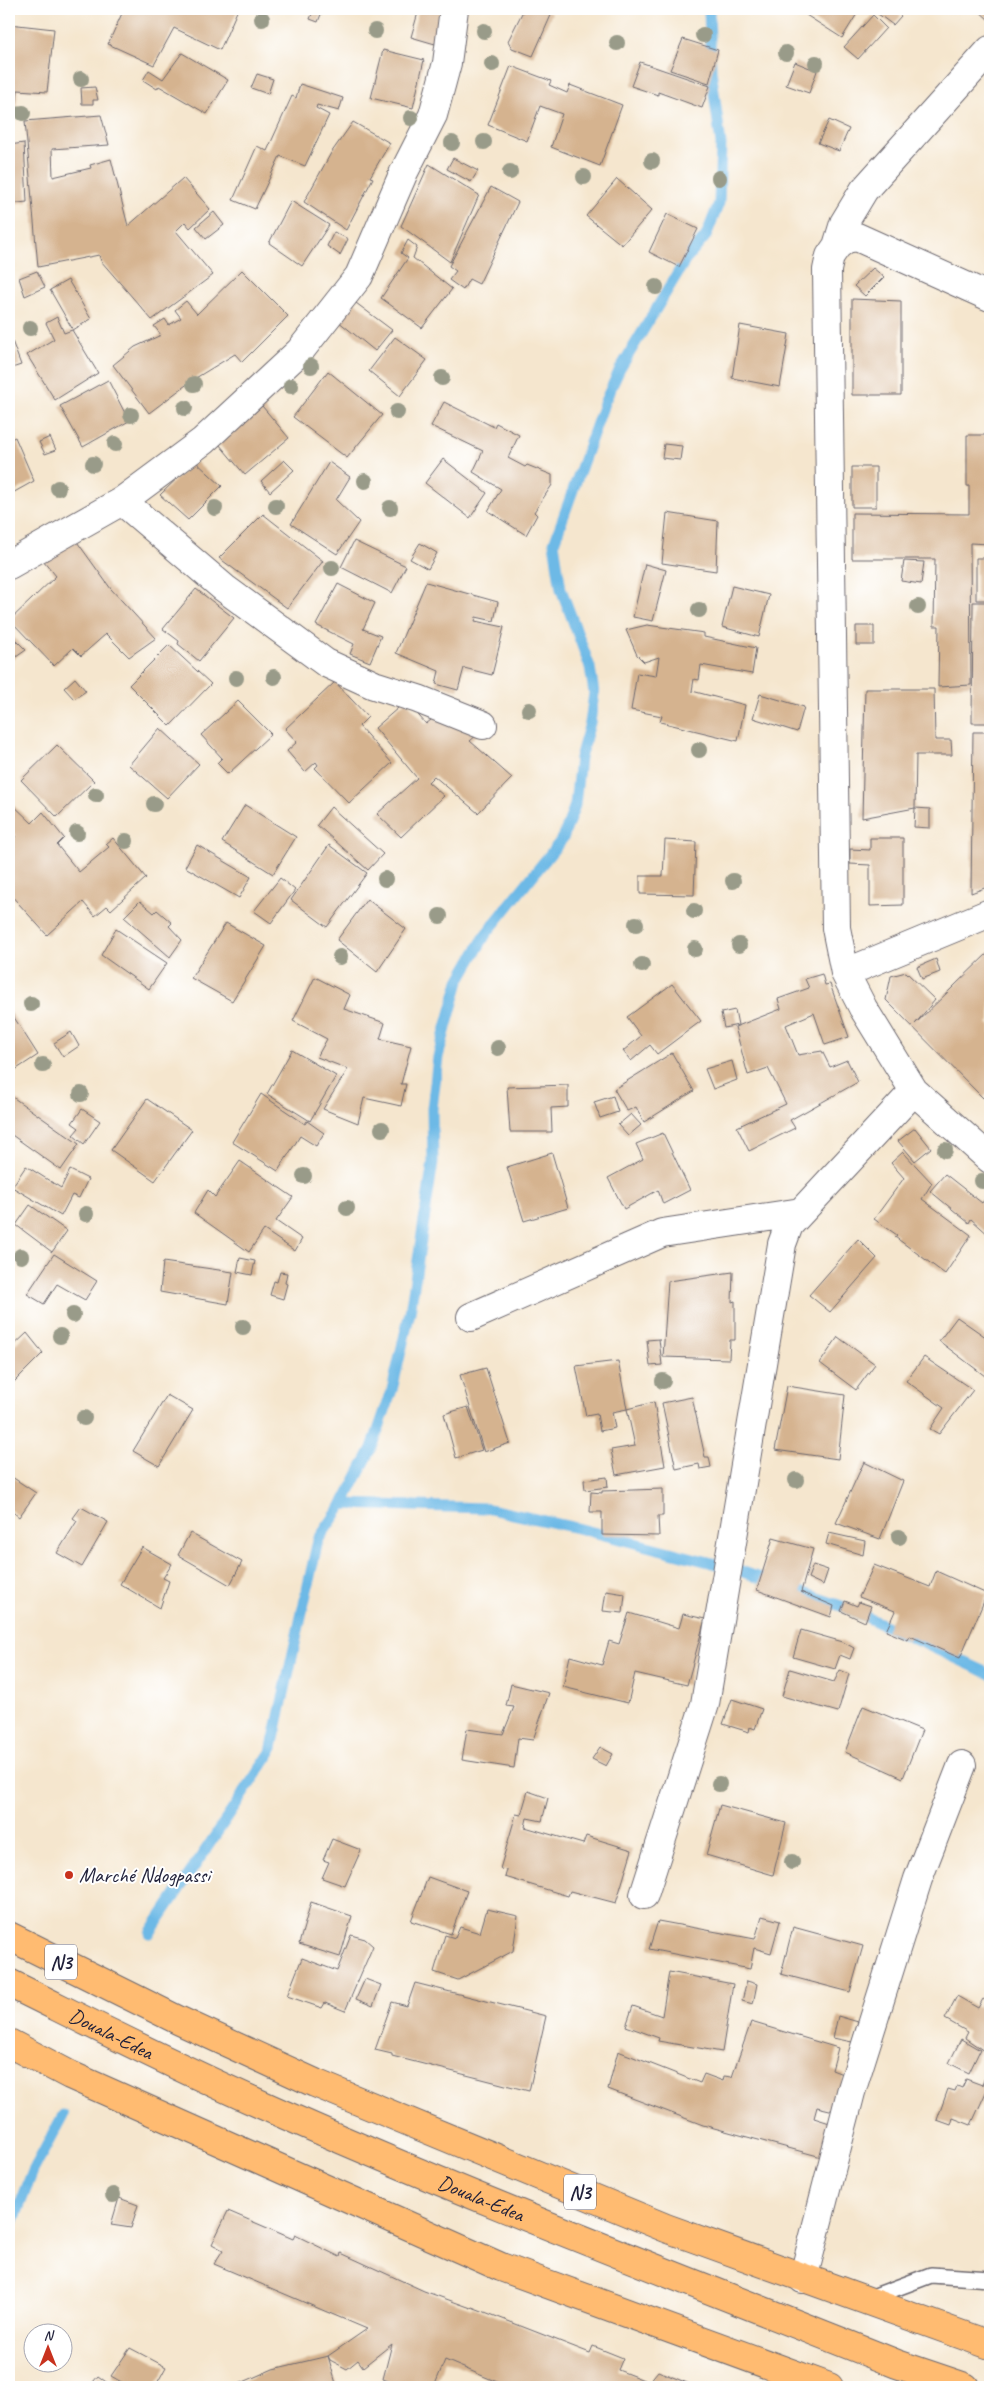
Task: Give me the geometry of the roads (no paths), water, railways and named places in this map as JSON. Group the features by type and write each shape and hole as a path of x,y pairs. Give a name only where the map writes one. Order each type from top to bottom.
{"main road":[{"name":"N3","path":"9,1936 178,2020 315,2083 666,2228 990,2345"},
{"name":"Douala-Edea","path":"9,1984 209,2081 486,2200 897,2364 965,2387"},
{"path":"9,2043 87,2083 501,2267 829,2387"}],"street":[{"path":"9,565 122,500 203,441 293,358 359,276 404,172 433,115 448,63 454,9"},
{"path":"837,246 844,223 864,190 990,50"},
{"path":"990,297 857,237 846,239 837,246 830,256 827,270 836,928 845,973 863,1008 914,1091 990,1159"},
{"path":"122,500 224,588 326,663 374,686 418,699 484,724"},
{"path":"845,973 990,913"},
{"path":"644,1895 705,1704 782,1244 789,1225 914,1091"},
{"path":"471,1316 662,1233 801,1212"},
{"path":"803,2279 851,2092 918,1879 962,1765"}],"lane":[{"path":"865,2300 931,2274 990,2278"}],"waterway":[{"path":"150,1933 271,1752 318,1540 343,1504 372,1448 392,1390 410,1312 433,1162 432,1109 438,1057 459,981 486,934 563,838 575,805 580,758 590,723 594,693 590,667 561,589 554,543 605,401 620,369 685,261 706,236 719,203 721,144 711,70 709,9"},
{"path":"343,1504 485,1508 577,1528 732,1568 774,1583"},
{"path":"789,1588 847,1608 990,1674"},
{"path":"9,2233 33,2171 63,2115"}],"place":[{"name":"Marché Ndogpassi","path":"69,1875"}]}
